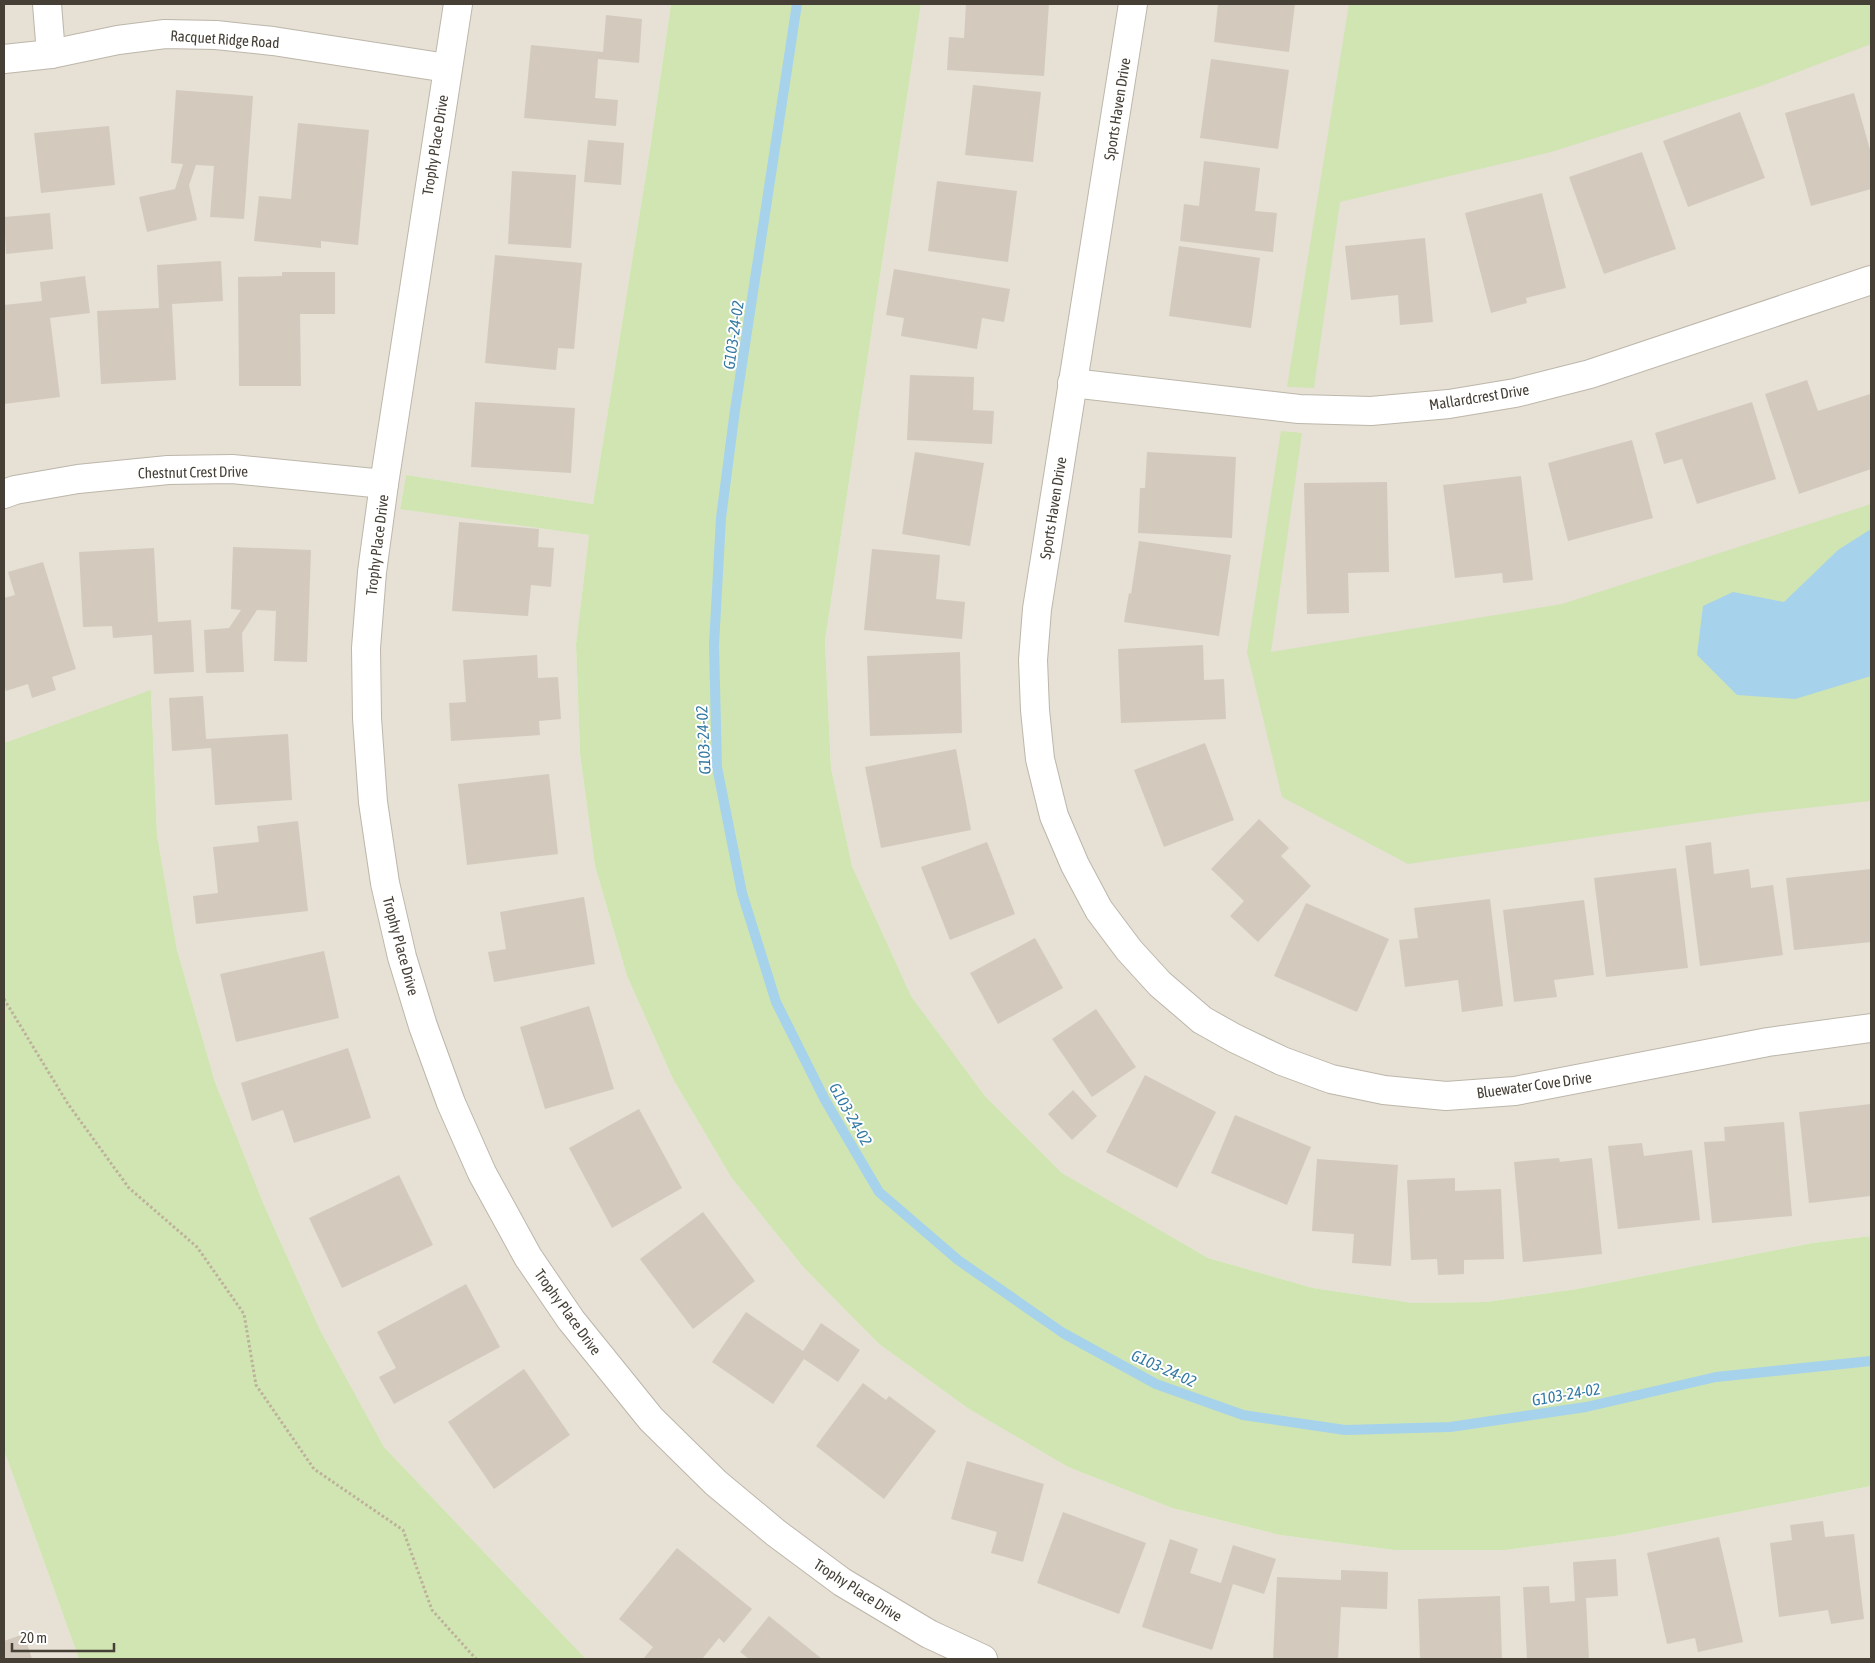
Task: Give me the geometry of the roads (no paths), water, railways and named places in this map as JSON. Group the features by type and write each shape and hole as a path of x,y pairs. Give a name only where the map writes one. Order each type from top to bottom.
{"street":[{"path":"48,4 52,54"},
{"name":"Trophy Place Drive","path":"458,4 384,484 372,572 366,648 367,718 373,802 385,883 402,957 423,1026 448,1095 482,1173 528,1257 571,1320 650,1419 710,1476 776,1533 842,1582 929,1634 983,1659"},
{"name":"Sports Haven Drive","path":"1133,4 1037,610 1033,660 1035,710 1040,759 1054,816 1075,865 1099,910 1129,950 1160,984"},
{"name":"Racquet Ridge Road","path":"4,59 52,54 118,40 165,34 216,35 273,41 447,68"},
{"name":"Mallardcrest Drive","path":"1072,383 1299,409 1371,411 1449,404 1516,393 1590,374 1871,280"},
{"name":"Chestnut Crest Drive","path":"4,494 15,490 78,479 168,470 232,469 384,484"},
{"name":"Bluewater Cove Drive","path":"1160,984 1202,1020 1282,1061 1331,1079 1375,1088 1446,1096 1515,1091 1768,1042 1871,1028"}],"water":[{"path":"1871,529 1871,676 1795,699 1737,695 1697,655 1703,606 1733,592 1784,602 1838,550"}],"waterway":[{"name":"G103-24-02","path":"797,4 735,410 721,518 714,645 717,767 742,893 776,1002 825,1100 879,1192 958,1260 1063,1333 1156,1384 1243,1415 1345,1430 1450,1427 1586,1407 1716,1377 1871,1361"}]}
